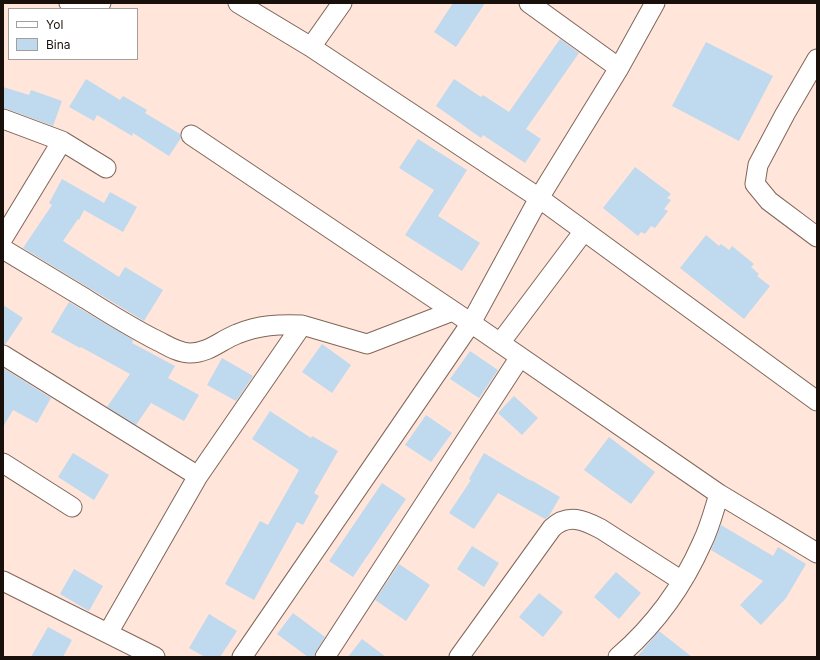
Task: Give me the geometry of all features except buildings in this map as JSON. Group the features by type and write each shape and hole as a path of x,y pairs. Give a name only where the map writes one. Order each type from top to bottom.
{"street":[{"path":"69,3 79,8"},
{"path":"238,3 311,46 539,198 817,401"},
{"path":"311,46 342,3"},
{"path":"529,3 619,68"},
{"path":"242,657 471,323 539,198 619,68 655,3"},
{"path":"817,59 785,114 758,165 755,184 769,201 817,237"},
{"path":"3,119 62,141 106,168"},
{"path":"191,135 453,310 720,494 817,553"},
{"path":"3,238 62,141"},
{"path":"500,343 584,231"},
{"path":"3,249 134,328 179,351 189,353 207,350 236,334 252,328 285,324 302,326 367,344 453,310"},
{"path":"108,633 198,476 302,326"},
{"path":"3,355 198,476"},
{"path":"325,657 520,357"},
{"path":"3,463 72,507"},
{"path":"618,657 664,609 682,581 692,565 703,542 720,494"},
{"path":"459,657 552,528 565,520 577,520 590,523 682,581"},
{"path":"3,581 155,657"}]}
